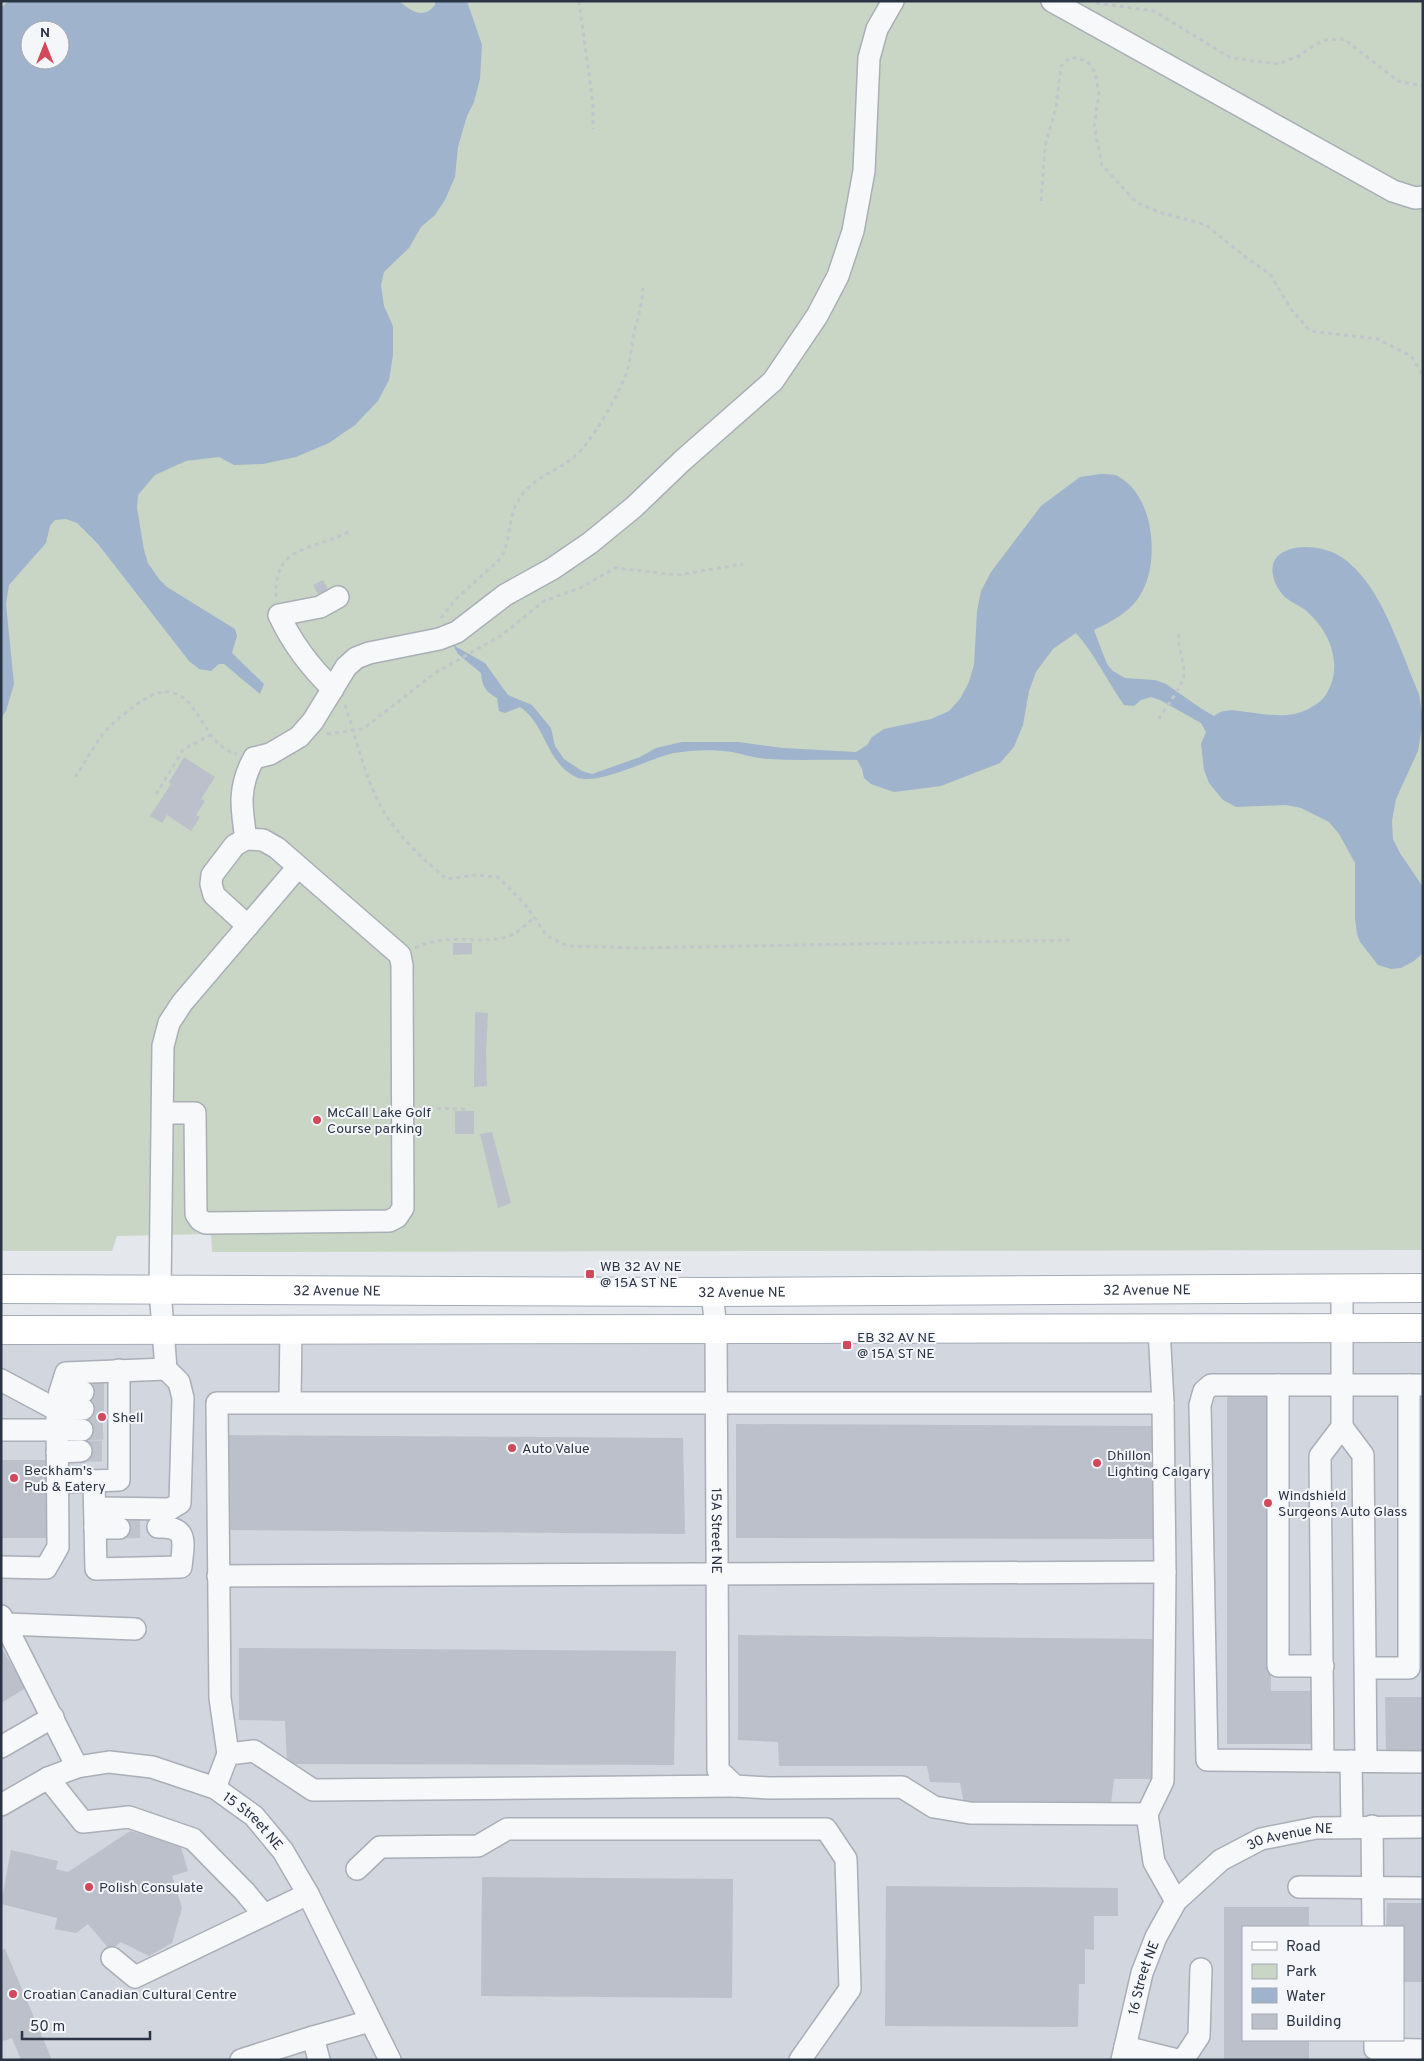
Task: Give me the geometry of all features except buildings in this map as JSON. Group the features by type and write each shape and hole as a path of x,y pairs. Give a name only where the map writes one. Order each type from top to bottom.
{"main road":[{"name":"32 Avenue NE","path":"1,1289 712,1292 1423,1288"},
{"path":"1,1330 1423,1328"}],"street":[{"path":"246,839 241,802 245,774 254,758 278,750 299,737 313,721 346,667 356,658 369,652 439,640 457,632 505,594 552,569 590,543 634,507 773,381 817,316 838,276 850,240 864,171 869,58 877,29 893,1"},
{"path":"1052,1 1393,191 1415,198 1423,197"},
{"path":"333,689 290,639 279,615 320,607 338,597"},
{"path":"163,1113 195,1113 196,1214 200,1220 206,1223 389,1221 396,1217 403,1208 402,972 400,955 277,848 263,840 246,839 235,845 212,875 211,884 214,895 248,926"},
{"path":"95,1518 170,1508 180,1503 183,1398 179,1382 166,1370 160,1290 163,1046 169,1023 182,1004 298,867"},
{"path":"1342,1288 1342,1427 1362,1455 1366,1668 1358,1761 1362,1826 1373,1888 1374,1926"},
{"name":"15A Street NE","path":"712,1292 716,1328 718,1770 734,1786"},
{"path":"1159,1328 1163,1403 1165,1572 1163,1781 1147,1814 1154,1862 1176,1901"},
{"path":"290,1402 291,1329"},
{"path":"59,1482 119,1480 112,1451 112,1410 118,1370"},
{"path":"1,1567 46,1568 58,1547 58,1411 66,1373 166,1370"},
{"path":"1,1380 58,1411 83,1410 58,1411 1,1430"},
{"path":"1366,1668 1409,1668 1416,1385 1211,1385 1204,1391 1200,1405 1207,1760 1423,1762"},
{"path":"1278,1385 1278,1666 1324,1666"},
{"path":"214,1788 228,1754 220,1698 217,1403 1163,1403"},
{"path":"1323,1761 1324,1666 1320,1456 1342,1427"},
{"path":"58,1452 81,1451"},
{"path":"94,1481 96,1569 181,1567 183,1539 176,1529 158,1527"},
{"path":"95,1518 119,1528"},
{"path":"218,1576 716,1572 1165,1572"},
{"path":"3,1620 135,1629"},
{"path":"3,1620 77,1767"},
{"path":"1,1747 53,1717"},
{"path":"228,1754 254,1751 313,1790 734,1786 769,1788 902,1787 934,1807 970,1812 1147,1814"},
{"name":"15 Street NE","path":"1,1805 48,1778 77,1767 109,1762 152,1767 214,1788 254,1816 283,1851 308,1894 390,2060"},
{"path":"48,1778 83,1822 128,1816 192,1839 245,1892 264,1915"},
{"name":"30 Avenue NE","path":"1176,1901 1221,1860 1261,1839 1316,1828 1423,1826"},
{"path":"357,1869 380,1847 478,1846 507,1829 826,1829 846,1860 850,1989 800,2060"},
{"path":"1299,1887 1423,1888"},
{"path":"112,1958 135,1978 308,1894"},
{"name":"16 Street NE","path":"1124,2053 1142,1973 1156,1936 1176,1901"},
{"path":"1183,2060 1199,2036 1201,1969"},
{"path":"241,2060 370,2021"},
{"path":"313,2037 319,2060"},
{"path":"1375,2041 1375,2049 1423,2050"},
{"path":"1124,2053 1177,2060"}],"path":[{"path":"579,1 593,105 593,129"},
{"path":"1092,1 1097,4 1154,11 1228,57 1247,60 1278,64 1300,56 1313,46 1326,40 1344,39 1398,81 1423,86"},
{"path":"1041,201 1045,146 1056,108 1061,66 1071,57 1087,61 1096,72 1099,94 1094,126 1102,165 1136,202 1159,212 1206,224 1248,259 1270,274 1290,309 1310,331 1378,339 1410,356 1423,375"},
{"path":"416,644 455,600 500,559 505,551 512,510 521,496 531,484 544,474 572,459 581,450 610,405 626,374 642,304 643,288"},
{"path":"279,615 275,583 284,562 293,553 350,531"},
{"path":"299,737 363,729 435,673 502,635 544,601 580,588 614,568 678,575 743,564"},
{"path":"1159,719 1175,692 1181,686 1184,675 1178,644 1179,634"},
{"path":"333,689 345,705 378,802 397,829 425,861 447,879 475,875 498,877 524,903 547,936 568,946 639,948 1072,940"},
{"path":"75,777 100,737 120,718 156,693 171,692 178,694 195,710 210,735 233,754 254,758"},
{"path":"156,794 183,750 210,735"},
{"path":"400,955 437,940 491,940 504,938 515,934 534,918"},
{"path":"425,1108 466,1109"}],"shaded area":[{"path":"1423,1338 1423,2060 1,2060 1,1345"}],"green space":[{"path":"1,1 1423,1 1423,1250 212,1252 211,1234 117,1236 112,1251 1,1251"}],"water":[{"path":"9,1 399,1 412,11 422,13 430,10 435,5 435,1 467,1 482,45 480,79 458,147 455,177 445,200 435,215 421,227 409,248 384,272 381,285 384,306 393,326 393,355 389,380 378,401 355,425 329,443 296,457 263,464 234,465 219,457 186,461 155,475 138,495 137,508 148,563 167,587 235,629 237,636 232,653 264,684 260,694 224,664 219,664 211,671 199,669 189,661 98,544 77,523 66,519 55,520 50,526 46,543 9,585 6,604 14,684 6,711 1,718 1,8"},
{"path":"1100,474 1118,476 1135,491 1148,518 1152,549 1151,565 1138,599 1121,615 1094,630 1107,664 1113,671 1125,678 1155,680 1166,684 1214,716 1222,711 1230,710 1272,715 1295,714 1310,708 1320,701 1331,685 1334,673 1332,649 1321,627 1304,609 1285,597 1275,583 1272,572 1274,561 1283,552 1298,547 1324,549 1348,562 1370,587 1394,632 1419,694 1423,720 1418,751 1396,799 1392,821 1393,839 1423,887 1423,953 1414,961 1401,968 1391,969 1378,965 1360,942 1355,919 1355,863 1339,834 1329,822 1301,808 1286,805 1236,807 1223,800 1209,783 1204,770 1201,744 1206,732 1201,723 1151,697 1141,700 1134,706 1124,705 1076,633 1053,649 1036,672 1029,691 1023,725 1014,747 1000,763 941,786 894,792 871,784 864,778 857,760 764,759 718,750 674,753 609,775 585,779 576,777 558,763 529,714 520,707 505,713 499,711 497,698 485,688 481,673 458,654 453,645 485,663 508,695 532,705 551,728 555,746 564,759 582,771 592,774 640,757 656,748 682,742 738,742 783,748 856,752 867,745 872,737 884,729 931,719 949,711 960,699 969,682 974,665 977,611 981,591 991,572 1041,506 1080,477"}],"tunnel":[{"path":"83,1392 105,1392"},
{"path":"83,1409 106,1409"},
{"path":"82,1430 106,1429"},
{"path":"81,1451 106,1451"},
{"path":"119,1528 158,1527"}],"place":[{"name":"McCall Lake Golf Course parking","path":"317,1120"},
{"name":"WB 32 AV NE @ 15A ST NE","path":"590,1274"},
{"name":"EB 32 AV NE @ 15A ST NE","path":"847,1345"},
{"name":"Shell","path":"102,1417"},
{"name":"Auto Value","path":"512,1448"},
{"name":"Dhillon Lighting Calgary","path":"1097,1463"},
{"name":"Beckham's Pub & Eatery","path":"14,1478"},
{"name":"Windshield Surgeons Auto Glass","path":"1268,1503"},
{"name":"Polish Consulate","path":"89,1887"},
{"name":"Croatian Canadian Cultural Centre","path":"13,1994"}]}
